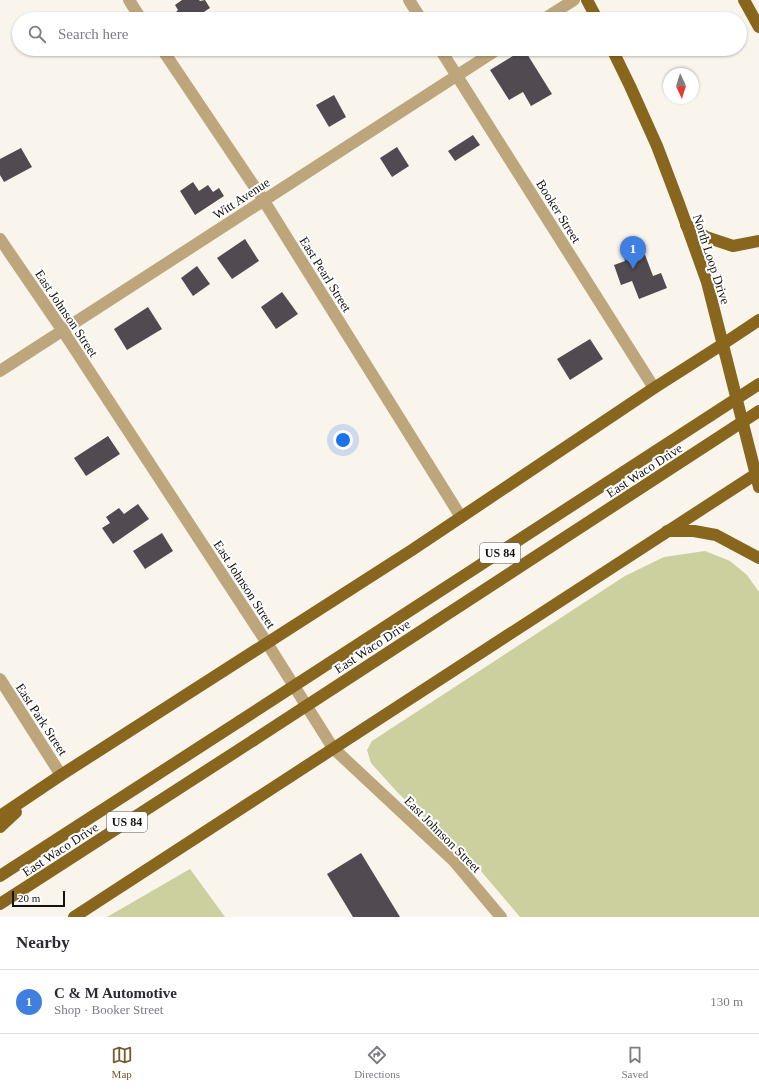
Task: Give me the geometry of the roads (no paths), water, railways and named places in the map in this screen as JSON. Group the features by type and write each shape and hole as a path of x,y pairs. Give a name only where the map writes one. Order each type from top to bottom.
{"main road":[{"path":"587,0 593,12"},
{"path":"744,0 759,27"},
{"name":"North Loop Drive","path":"615,56 657,146 707,282 758,473 759,487"},
{"path":"686,224 706,237 733,246 759,241"},
{"path":"0,816 61,775 406,554 654,388 759,320"},
{"name":"East Waco Drive","path":"0,876 759,384"},
{"name":"East Waco Drive","path":"0,904 759,411"},
{"path":"74,917 758,473"},
{"path":"667,531 694,531 716,535 759,558"},
{"path":"0,827 34,794"}],"street":[{"path":"129,0 137,12"},
{"path":"409,0 417,12"},
{"path":"555,12 574,0"},
{"name":"East Pearl Street","path":"167,56 264,201 461,517"},
{"name":"Booker Street","path":"444,56 654,388"},
{"name":"Witt Avenue","path":"0,371 487,56"},
{"name":"East Johnson Street","path":"0,239 63,331 267,643 333,748 453,860 501,917"},
{"name":"East Park Street","path":"0,679 61,775"}],"place":[{"name":"C & M Automotive","path":"633,269"}]}
